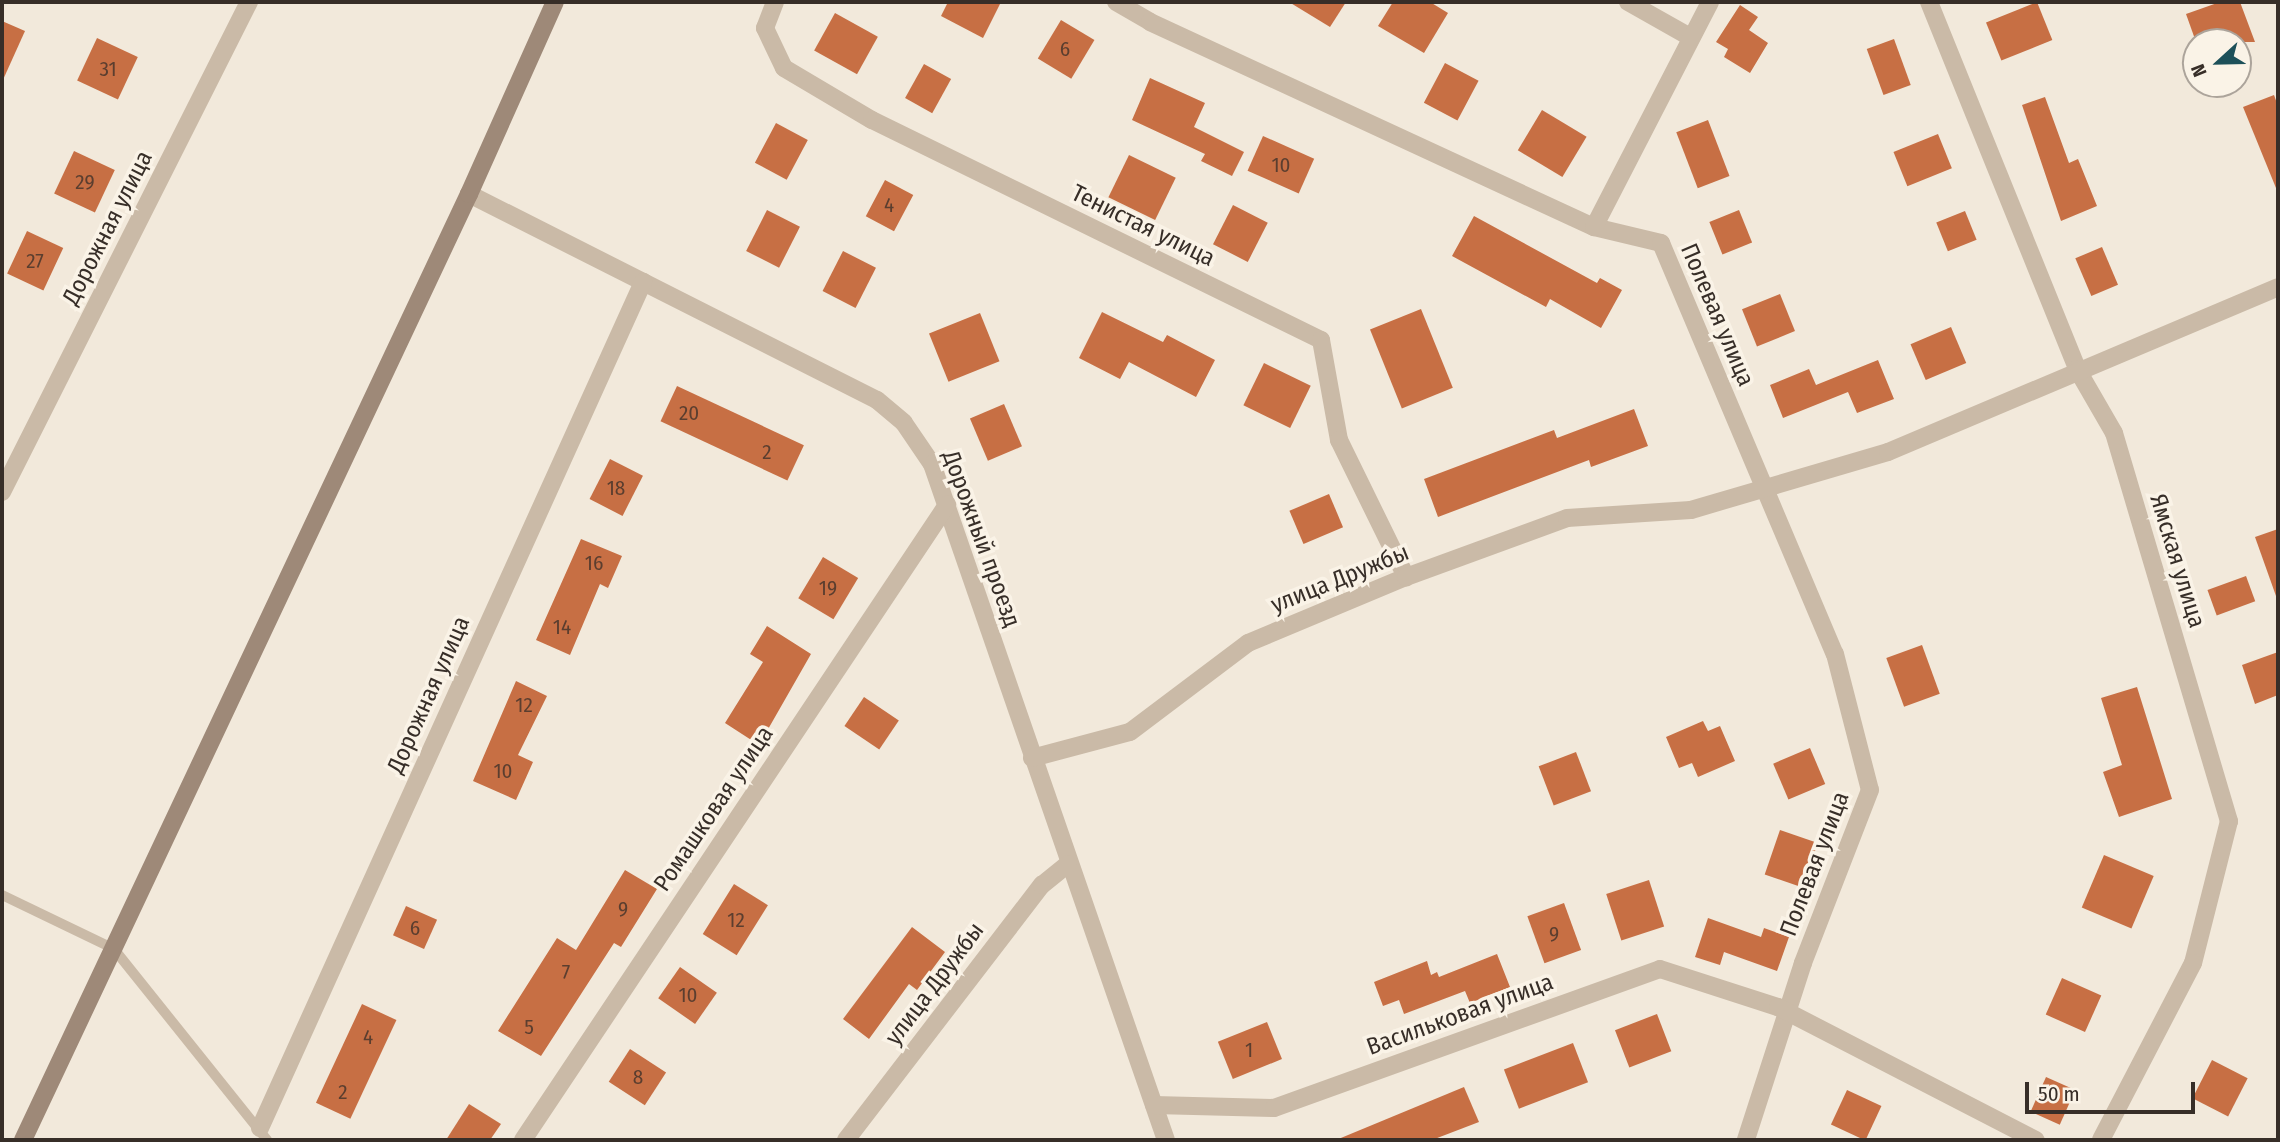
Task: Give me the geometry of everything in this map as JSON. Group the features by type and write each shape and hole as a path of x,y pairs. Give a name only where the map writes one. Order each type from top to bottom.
{"main road":[{"path":"23,1140 469,194 555,2"}],"street":[{"name":"Дорожная улица","path":"2,492 248,2"},
{"name":"Тенистая улица","path":"775,2 765,28 784,68 872,120 1321,340 1339,440 1406,577"},
{"name":"Полевая улица","path":"1116,2 1150,22 1594,227 1661,243 1762,490 1835,654 1870,790 1783,1009"},
{"path":"1628,2 1689,37"},
{"path":"1594,227 1689,37 1710,2"},
{"name":"Ямская улица","path":"1929,2 2077,369 2114,433 2229,821 2193,962 2101,1140"},
{"name":"Дорожный проезд","path":"469,194 877,400 904,423 932,464 947,505 1068,864 1166,1140"},
{"name":"Дорожная улица","path":"264,1134 643,282"},
{"name":"улица Дружбы","path":"1032,758 1130,732 1248,643 1406,577 1567,518 1691,510 1888,452 2077,369 2278,287"},
{"name":"Ромашковая улица","path":"523,1140 947,505"},
{"name":"улица Дружбы","path":"846,1140 1042,885 1068,864"},
{"name":"Васильковая улица","path":"1154,1105 1273,1108 1660,970 1783,1009 2036,1140"},
{"path":"1746,1140 1783,1009"}],"lane":[{"path":"2,895 114,949 264,1134"}],"building":[{"path":"948,2 1001,2 983,38 941,16"},
{"path":"1289,2 1346,2 1330,27"},
{"path":"1393,2 1430,2 1448,13 1424,53 1378,26"},
{"path":"2037,2 2052,40 2001,61 1986,23"},
{"path":"2220,2 2240,2 2250,28 2191,28 2186,14"},
{"path":"1740,5 1758,17 1749,30 1768,43 1750,73 1724,57 1728,49 1716,42"},
{"path":"835,13 878,37 857,74 814,51"},
{"path":"1061,20 1094,40 1071,79 1038,59"},
{"path":"2,21 25,31 2,82"},
{"path":"97,38 138,57 118,100 77,81"},
{"path":"1894,39 1911,85 1884,95 1867,49"},
{"path":"1445,63 1479,81 1457,121 1424,103"},
{"path":"924,64 951,79 932,113 905,98"},
{"path":"1150,78 1205,103 1194,127 1244,152 1232,176 1201,161 1205,154 1132,120"},
{"path":"2274,95 2278,106 2276,188 2243,107"},
{"path":"2045,97 2069,163 2078,159 2097,206 2061,221 2022,105"},
{"path":"1542,110 1587,137 1562,177 1518,150"},
{"path":"1708,120 1730,176 1698,188 1676,132"},
{"path":"776,123 808,140 787,180 755,163"},
{"path":"1938,134 1952,168 1907,186 1893,152"},
{"path":"1263,136 1314,159 1299,193 1248,171"},
{"path":"74,151 115,170 95,213 54,194"},
{"path":"1129,155 1176,178 1155,220 1108,197"},
{"path":"885,180 913,195 894,231 866,216"},
{"path":"1233,205 1268,223 1248,262 1213,244"},
{"path":"767,210 800,227 779,268 746,251"},
{"path":"1739,210 1752,242 1722,254 1709,222"},
{"path":"1965,211 1977,240 1948,251 1936,223"},
{"path":"1474,216 1597,283 1600,278 1622,290 1601,328 1550,299 1546,307 1452,256"},
{"path":"27,231 63,248 43,291 7,274"},
{"path":"2102,247 2118,285 2091,296 2075,258"},
{"path":"843,251 876,268 856,308 823,291"},
{"path":"1780,294 1795,331 1757,346 1742,309"},
{"path":"1421,309 1453,388 1402,408 1370,330"},
{"path":"1102,312 1163,342 1167,335 1215,360 1196,397 1129,362 1120,379 1079,358"},
{"path":"980,313 999,361 948,382 929,334"},
{"path":"1951,327 1966,363 1926,380 1910,344"},
{"path":"1878,360 1894,399 1857,413 1848,392 1783,418 1770,385 1809,369 1816,385"},
{"path":"1264,363 1311,386 1290,428 1243,405"},
{"path":"677,386 804,445 787,481 661,421"},
{"path":"1004,404 1022,446 988,461 970,418"},
{"path":"1634,409 1648,446 1591,467 1589,460 1438,517 1424,479 1554,430 1557,438"},
{"path":"610,459 643,476 623,516 590,499"},
{"path":"1329,494 1343,527 1303,544 1289,511"},
{"path":"2278,529 2278,595 2276,596 2255,537"},
{"path":"581,539 622,556 608,588 600,584 570,655 536,640"},
{"path":"823,557 858,578 833,619 798,598"},
{"path":"2246,576 2255,601 2217,615 2207,590"},
{"path":"767,626 811,654 759,745 725,723 763,662 750,654"},
{"path":"1922,645 1940,694 1904,707 1886,658"},
{"path":"2278,652 2278,695 2255,704 2242,665"},
{"path":"516,681 547,696 518,755 533,762 516,800 473,781"},
{"path":"2137,687 2172,799 2119,817 2103,772 2122,765 2101,698"},
{"path":"864,697 899,720 879,750 844,726"},
{"path":"1703,721 1708,731 1720,726 1735,761 1698,777 1692,763 1679,768 1666,737"},
{"path":"1810,748 1825,784 1788,800 1773,764"},
{"path":"1576,752 1591,791 1554,806 1539,766"},
{"path":"1780,830 1818,843 1803,887 1765,874"},
{"path":"2104,855 2154,876 2131,929 2082,907"},
{"path":"625,870 657,889 621,947 614,943 541,1056 498,1031 557,938 576,950"},
{"path":"1649,880 1664,927 1621,941 1606,894"},
{"path":"734,884 768,905 737,955 703,934"},
{"path":"1564,903 1581,950 1544,963 1527,916"},
{"path":"406,906 437,920 424,949 393,935"},
{"path":"1708,918 1761,937 1764,928 1789,937 1777,971 1724,952 1720,965 1695,957"},
{"path":"912,927 945,952 917,990 909,984 869,1039 843,1019"},
{"path":"1497,954 1510,987 1470,1003 1465,991 1404,1014 1399,1000 1383,1006 1374,982 1427,961 1431,975 1437,972 1439,977"},
{"path":"680,967 717,993 695,1024 658,998"},
{"path":"2062,978 2101,995 2085,1032 2046,1015"},
{"path":"362,1004 396,1020 350,1119 316,1103"},
{"path":"1657,1014 1671,1051 1629,1067 1615,1030"},
{"path":"1267,1022 1282,1059 1233,1079 1218,1042"},
{"path":"1573,1043 1588,1082 1519,1109 1504,1070"},
{"path":"630,1049 666,1072 645,1105 609,1082"},
{"path":"2212,1060 2248,1078 2228,1116 2192,1098"},
{"path":"2046,1077 2075,1090 2060,1125 2031,1112"},
{"path":"1464,1087 1479,1122 1432,1140 1336,1140"},
{"path":"1847,1090 1881,1106 1866,1140 1831,1124"},
{"path":"469,1104 501,1124 490,1140 446,1140"}]}
